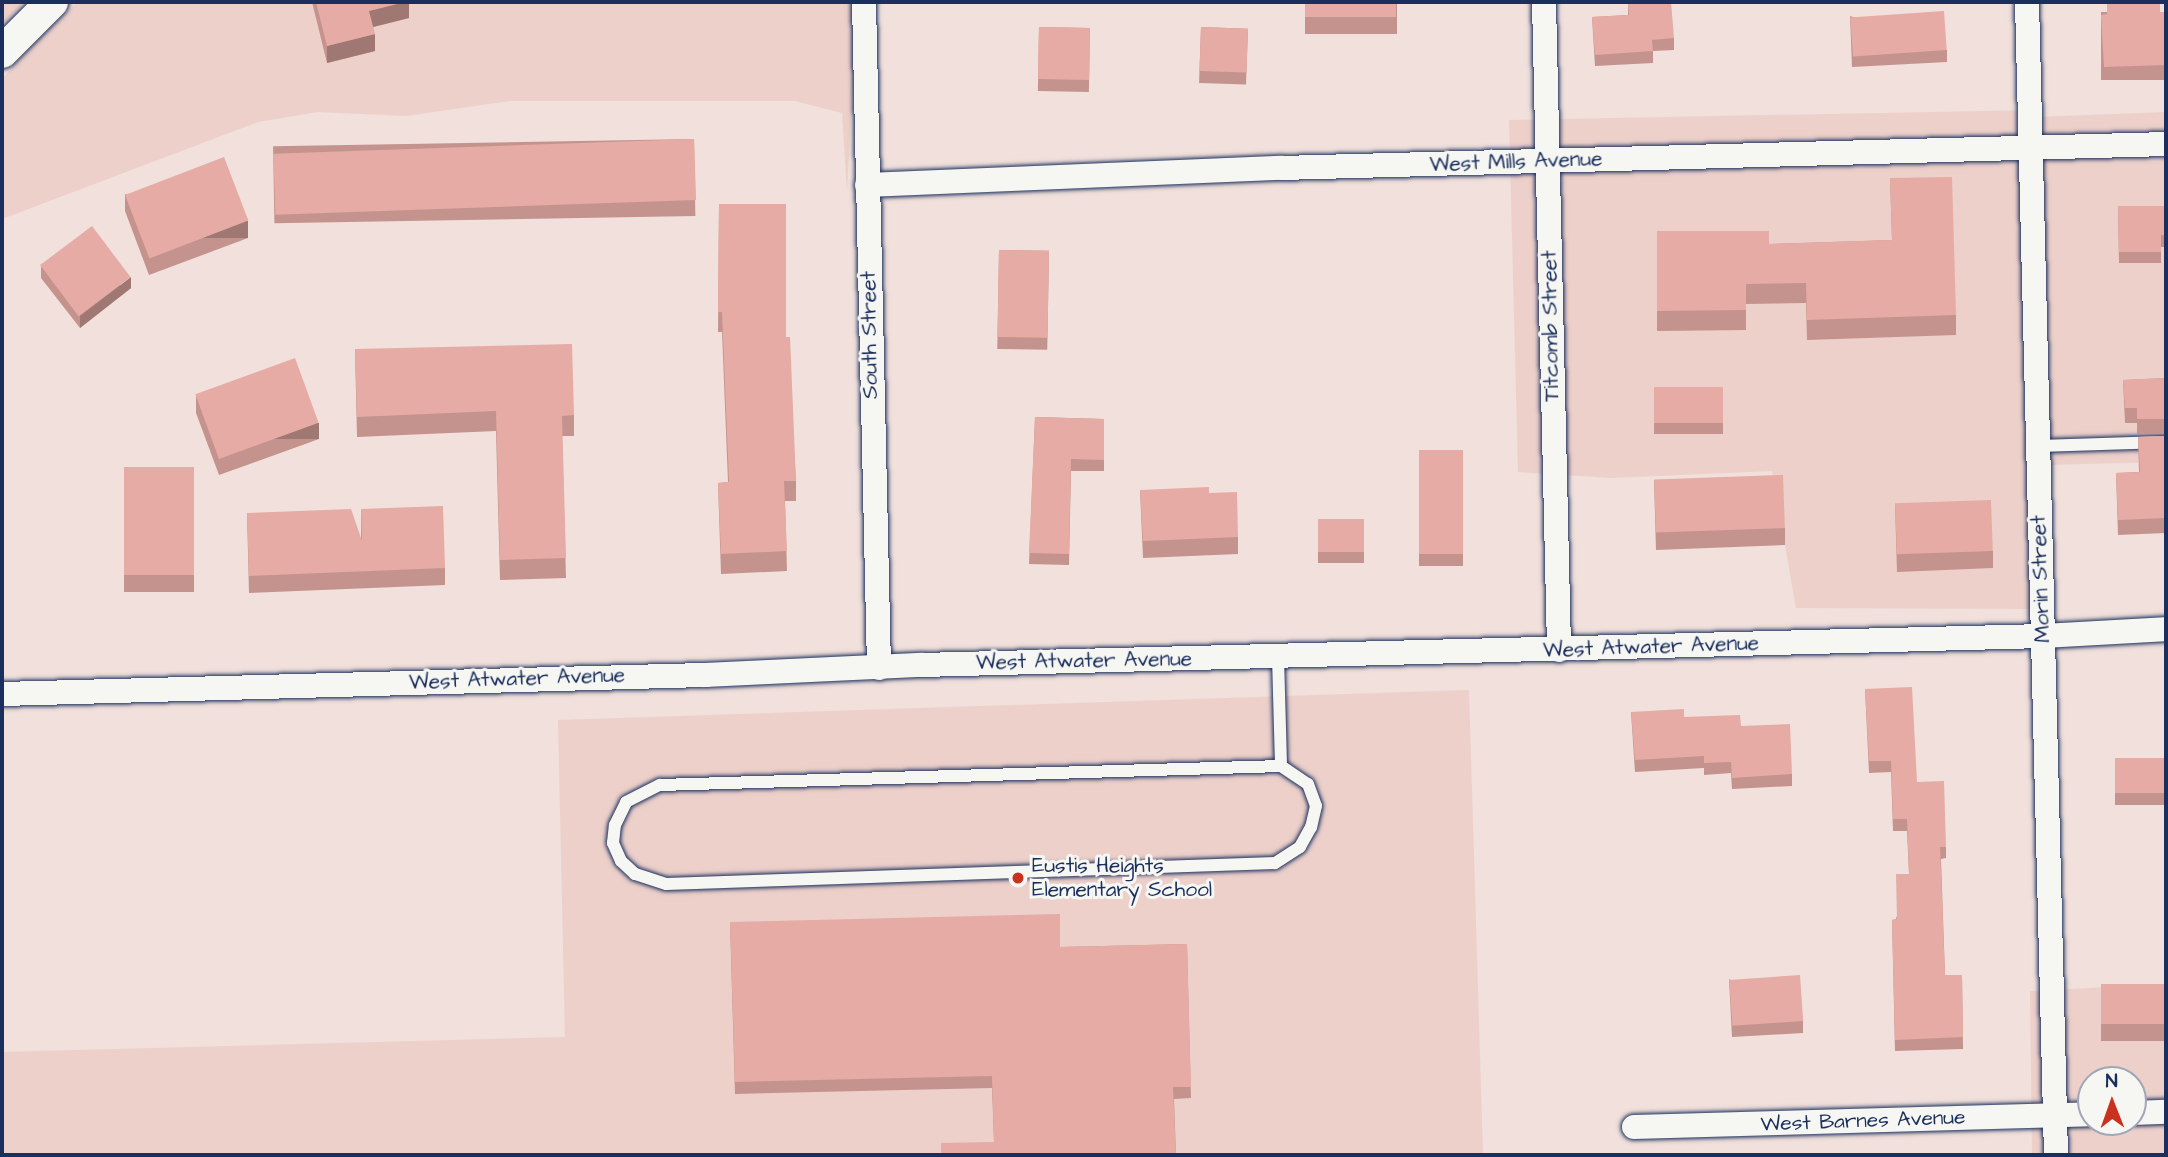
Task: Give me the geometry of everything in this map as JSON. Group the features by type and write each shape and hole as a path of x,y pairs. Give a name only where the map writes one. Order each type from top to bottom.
{"street":[{"path":"2,52 52,2"},
{"name":"South Street","path":"864,2 879,668"},
{"name":"Titcomb Street","path":"1544,2 1559,650"},
{"name":"Morin Street","path":"2027,2 2056,1155"},
{"name":"West Mills Avenue","path":"867,185 1547,161 2166,144"},
{"name":"West Atwater Avenue","path":"2,694 2042,636 2166,629"},
{"path":"2147,1113 2166,1112"},
{"name":"West Barnes Avenue","path":"1634,1128 2077,1114"}],"lane":[{"path":"2037,446 2166,442"},
{"path":"1278,657 1281,766"},
{"path":"1281,766 1308,784 1316,806 1311,827 1300,847 1275,863 666,884 635,874 621,861 613,843 615,825 626,802 660,785 1281,766"}],"shaded area":[{"path":"2,2 25,2 2,25"},
{"path":"78,2 857,2 847,192 842,113 795,101 509,101 406,116 318,112 258,122 2,219 2,79 31,45"},
{"path":"2037,110 2037,117 2166,112 2166,462 2045,465 2042,609 1796,608 1772,471 1611,478 1518,472 1509,120"},
{"name":"Eustis Heights Elementary School","path":"1469,690 1483,1155 2,1155 2,1052 565,1037 558,720"},
{"path":"2166,984 2166,1155 2032,1155 2030,991"}],"building":[{"path":"316,2 405,2 369,11 375,34 327,46"},
{"path":"1305,2 1396,2 1396,17 1305,17"},
{"path":"1671,2 1674,38 1652,40 1653,51 1595,55 1592,17 1629,15 1628,4"},
{"path":"2107,2 2160,2 2160,12 2166,12 2166,65 2104,67 2101,15 2107,14"},
{"path":"1944,11 1947,50 1853,56 1850,18"},
{"path":"1039,27 1090,28 1089,80 1038,79"},
{"path":"1201,27 1248,29 1246,73 1199,71"},
{"path":"694,139 696,200 275,215 273,154"},
{"path":"224,157 248,220 149,258 125,195"},
{"path":"1952,177 1956,315 1807,320 1806,283 1746,284 1746,310 1657,311 1657,231 1769,231 1769,244 1892,240 1890,178"},
{"path":"719,204 786,204 786,337 790,337 796,481 784,481 787,551 721,554 718,483 729,482 722,312 718,312"},
{"path":"2118,206 2166,206 2166,235 2161,235 2161,252 2119,252"},
{"path":"92,226 131,277 79,316 40,265"},
{"path":"999,250 1049,251 1047,338 997,337"},
{"path":"572,344 574,415 562,416 566,558 500,560 496,411 357,417 355,349"},
{"path":"295,358 319,423 219,459 195,394"},
{"path":"2166,378 2166,419 2137,419 2137,408 2125,408 2123,380"},
{"path":"1654,387 1723,387 1723,423 1654,423"},
{"path":"1035,417 1104,419 1104,460 1071,459 1069,554 1029,553"},
{"path":"2166,436 2166,518 2118,520 2116,473 2140,472 2138,437"},
{"path":"1419,450 1463,450 1463,554 1419,554"},
{"path":"124,467 194,467 194,575 124,575"},
{"path":"1783,475 1785,528 1656,532 1654,480"},
{"path":"1209,487 1209,493 1237,492 1238,537 1143,541 1140,490"},
{"path":"1991,500 1993,551 1897,554 1895,503"},
{"path":"443,506 445,568 249,576 247,513 351,509 362,541 361,509"},
{"path":"1318,519 1364,519 1364,552 1318,552"},
{"path":"1912,687 1917,782 1944,781 1946,847 1940,847 1945,975 1962,975 1963,1037 1895,1040 1892,920 1897,919 1896,874 1909,874 1907,819 1893,819 1891,761 1869,761 1865,689"},
{"path":"1684,709 1684,717 1740,715 1741,726 1790,724 1792,774 1732,778 1731,762 1704,763 1704,756 1635,760 1631,712"},
{"path":"2115,758 2166,758 2166,793 2115,793"},
{"path":"1060,914 1060,947 1187,944 1191,1087 1173,1087 1176,1155 941,1155 941,1143 994,1142 992,1076 735,1082 730,922"},
{"path":"1800,975 1803,1021 1732,1026 1729,980"},
{"path":"2101,984 2166,984 2166,1024 2101,1024"}],"place":[{"name":"Eustis Heights Elementary School","path":"1018,878"}]}
